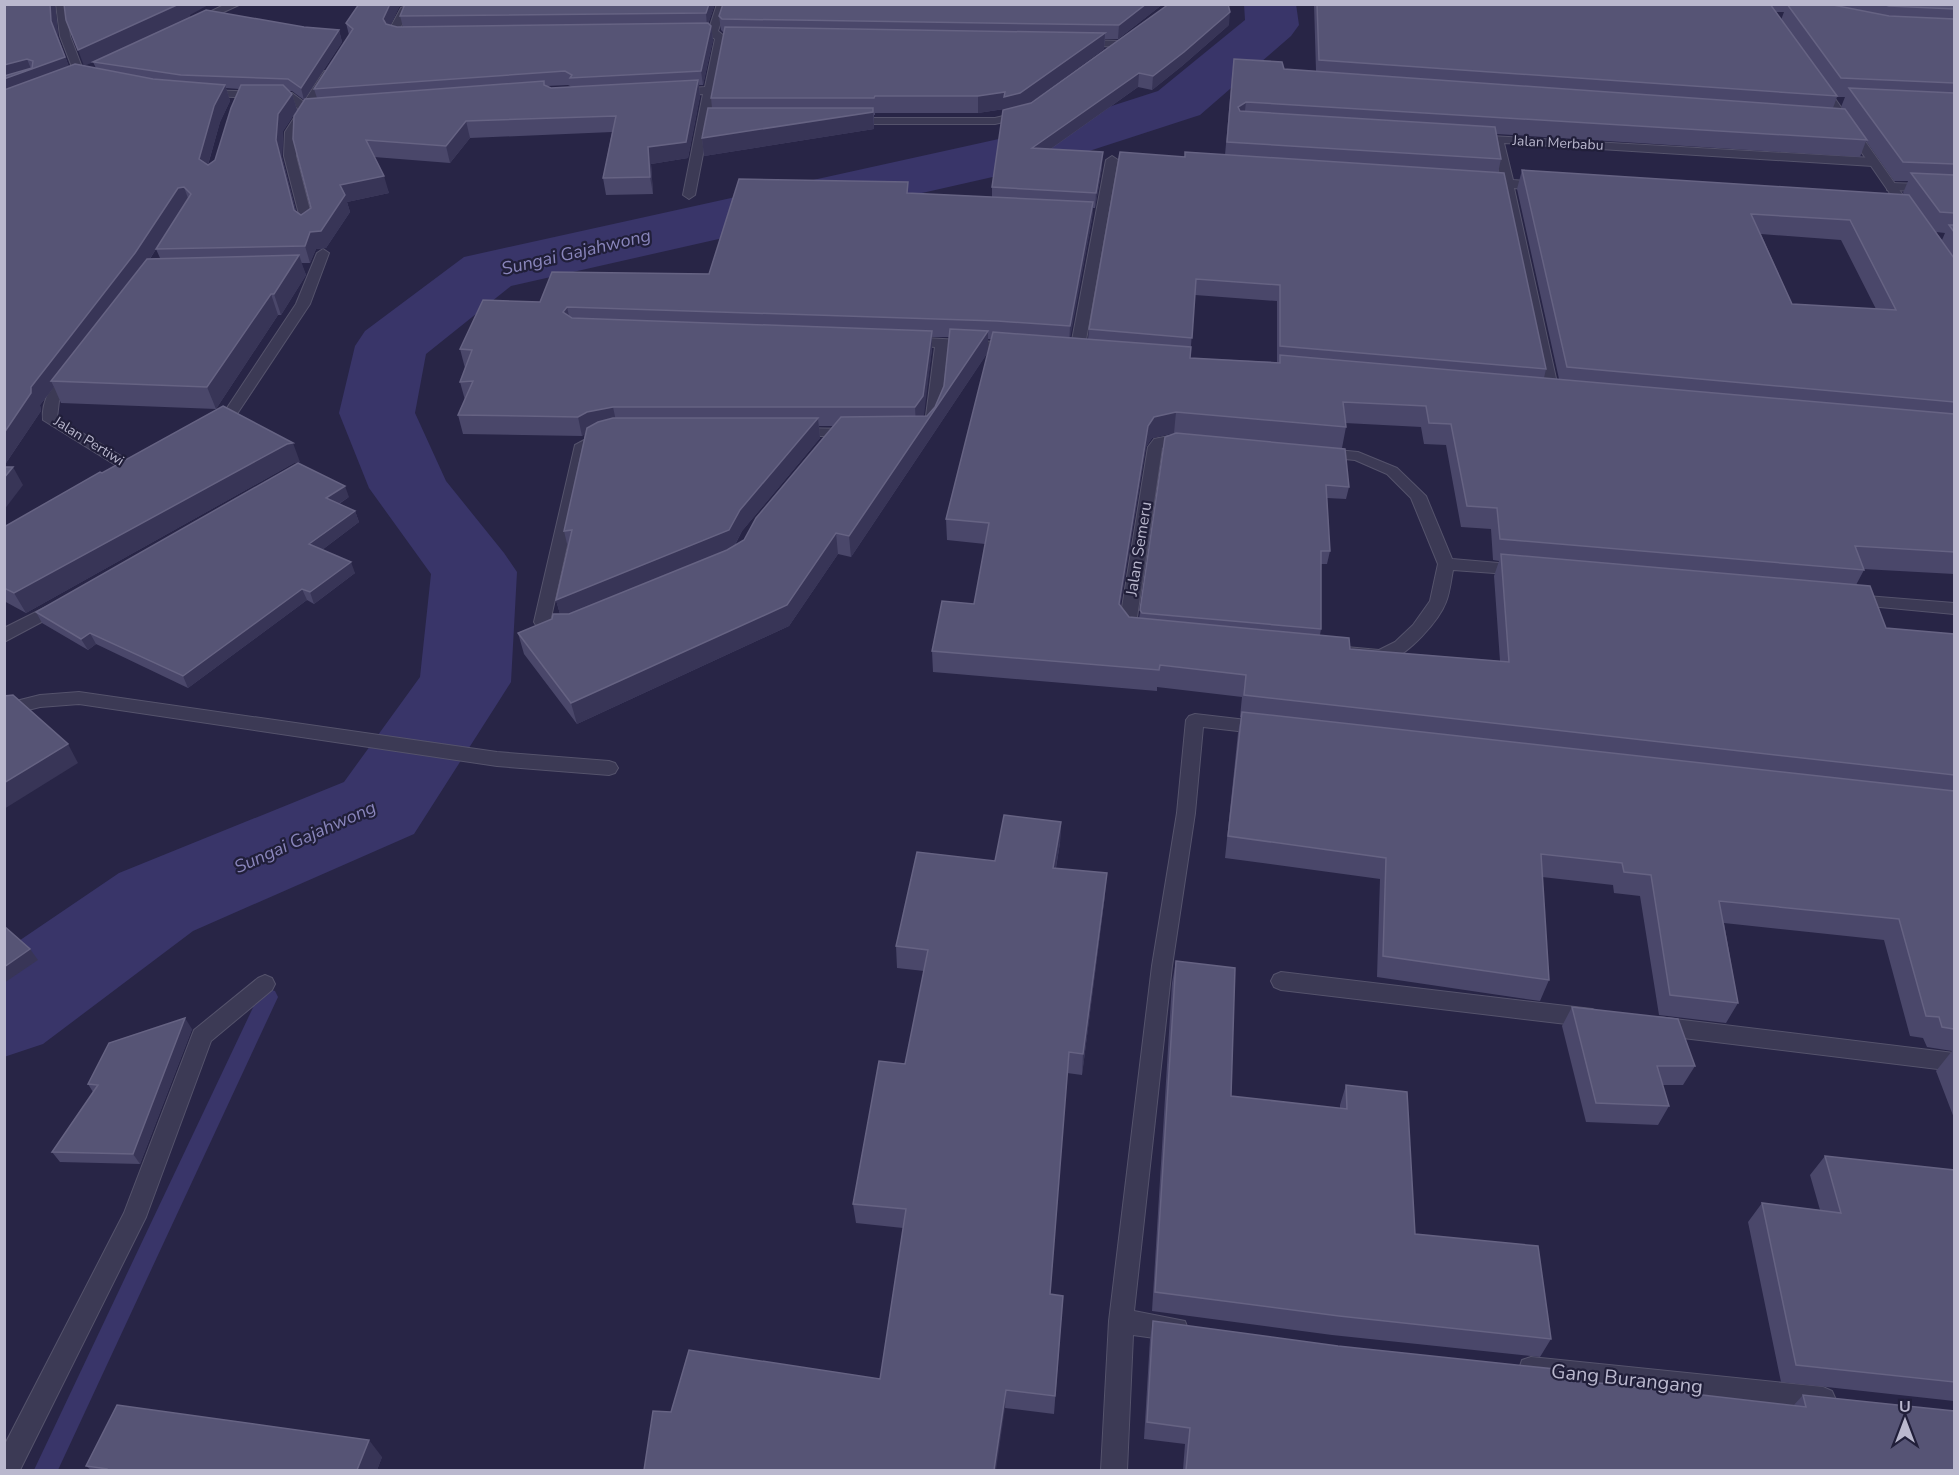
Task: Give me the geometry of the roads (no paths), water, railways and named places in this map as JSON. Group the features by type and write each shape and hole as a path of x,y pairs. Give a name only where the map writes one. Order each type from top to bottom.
{"street":[{"path":"61,4 64,36 79,73"},
{"path":"189,24 236,4"},
{"path":"420,4 405,10 393,33 401,36 424,36"},
{"path":"689,195 710,120 709,90 715,72 722,4"},
{"path":"681,31 756,38"},
{"path":"1074,43 1126,40 1102,58"},
{"path":"308,226 290,147 291,132 333,65"},
{"path":"1811,74 1838,102 1839,120 1873,162 1920,228"},
{"path":"662,93 709,90"},
{"path":"195,93 238,101 292,96 306,110 337,108"},
{"path":"844,121 995,121 1015,118 1035,107"},
{"name":"Jalan Merbabu","path":"1463,138 1873,162"},
{"path":"1498,140 1552,392"},
{"path":"1077,351 1097,213 1112,160"},
{"path":"1474,182 1556,187"},
{"path":"1891,187 1954,189"},
{"path":"1885,207 1907,209"},
{"path":"198,435 218,425 230,414 303,304 313,269 323,253"},
{"path":"895,341 1032,348"},
{"path":"914,433 921,432 929,425 933,416 942,343"},
{"name":"Jalan Pertiwi","path":"78,364 51,400 50,420 133,464 99,483"},
{"path":"578,625 552,631 545,628 542,622 582,445 596,436 617,432"},
{"path":"779,432 871,433"},
{"path":"822,450 837,432"},
{"name":"Jalan Semeru","path":"1174,439 1358,456 1380,464 1392,471 1418,496 1446,564 1438,602 1419,629 1388,655 1370,657 1135,633 1127,626 1155,447 1164,440 1174,439"},
{"path":"1446,564 1540,572"},
{"path":"4,636 75,596"},
{"path":"1836,598 1954,609"},
{"path":"4,711 40,701 79,698 357,736 498,759 609,768"},
{"path":"1114,1470 1121,1322 1162,966 1186,813 1196,720 1287,730"},
{"path":"1281,981 1612,1021"},
{"path":"6,1470 134,1217 201,1036 265,984"},
{"path":"1635,1023 1954,1062"},
{"path":"1121,1322 1203,1332"},
{"name":"Gang Burangang","path":"1504,1366 1845,1402"}],"waterway":[{"name":"Sungai Gajahwong","path":"4,1011 156,902 379,808 465,682 474,572 409,488 377,413 391,346 488,271 1046,147 1179,103 1272,25 1270,4"},
{"path":"46,1470 268,997"}]}
